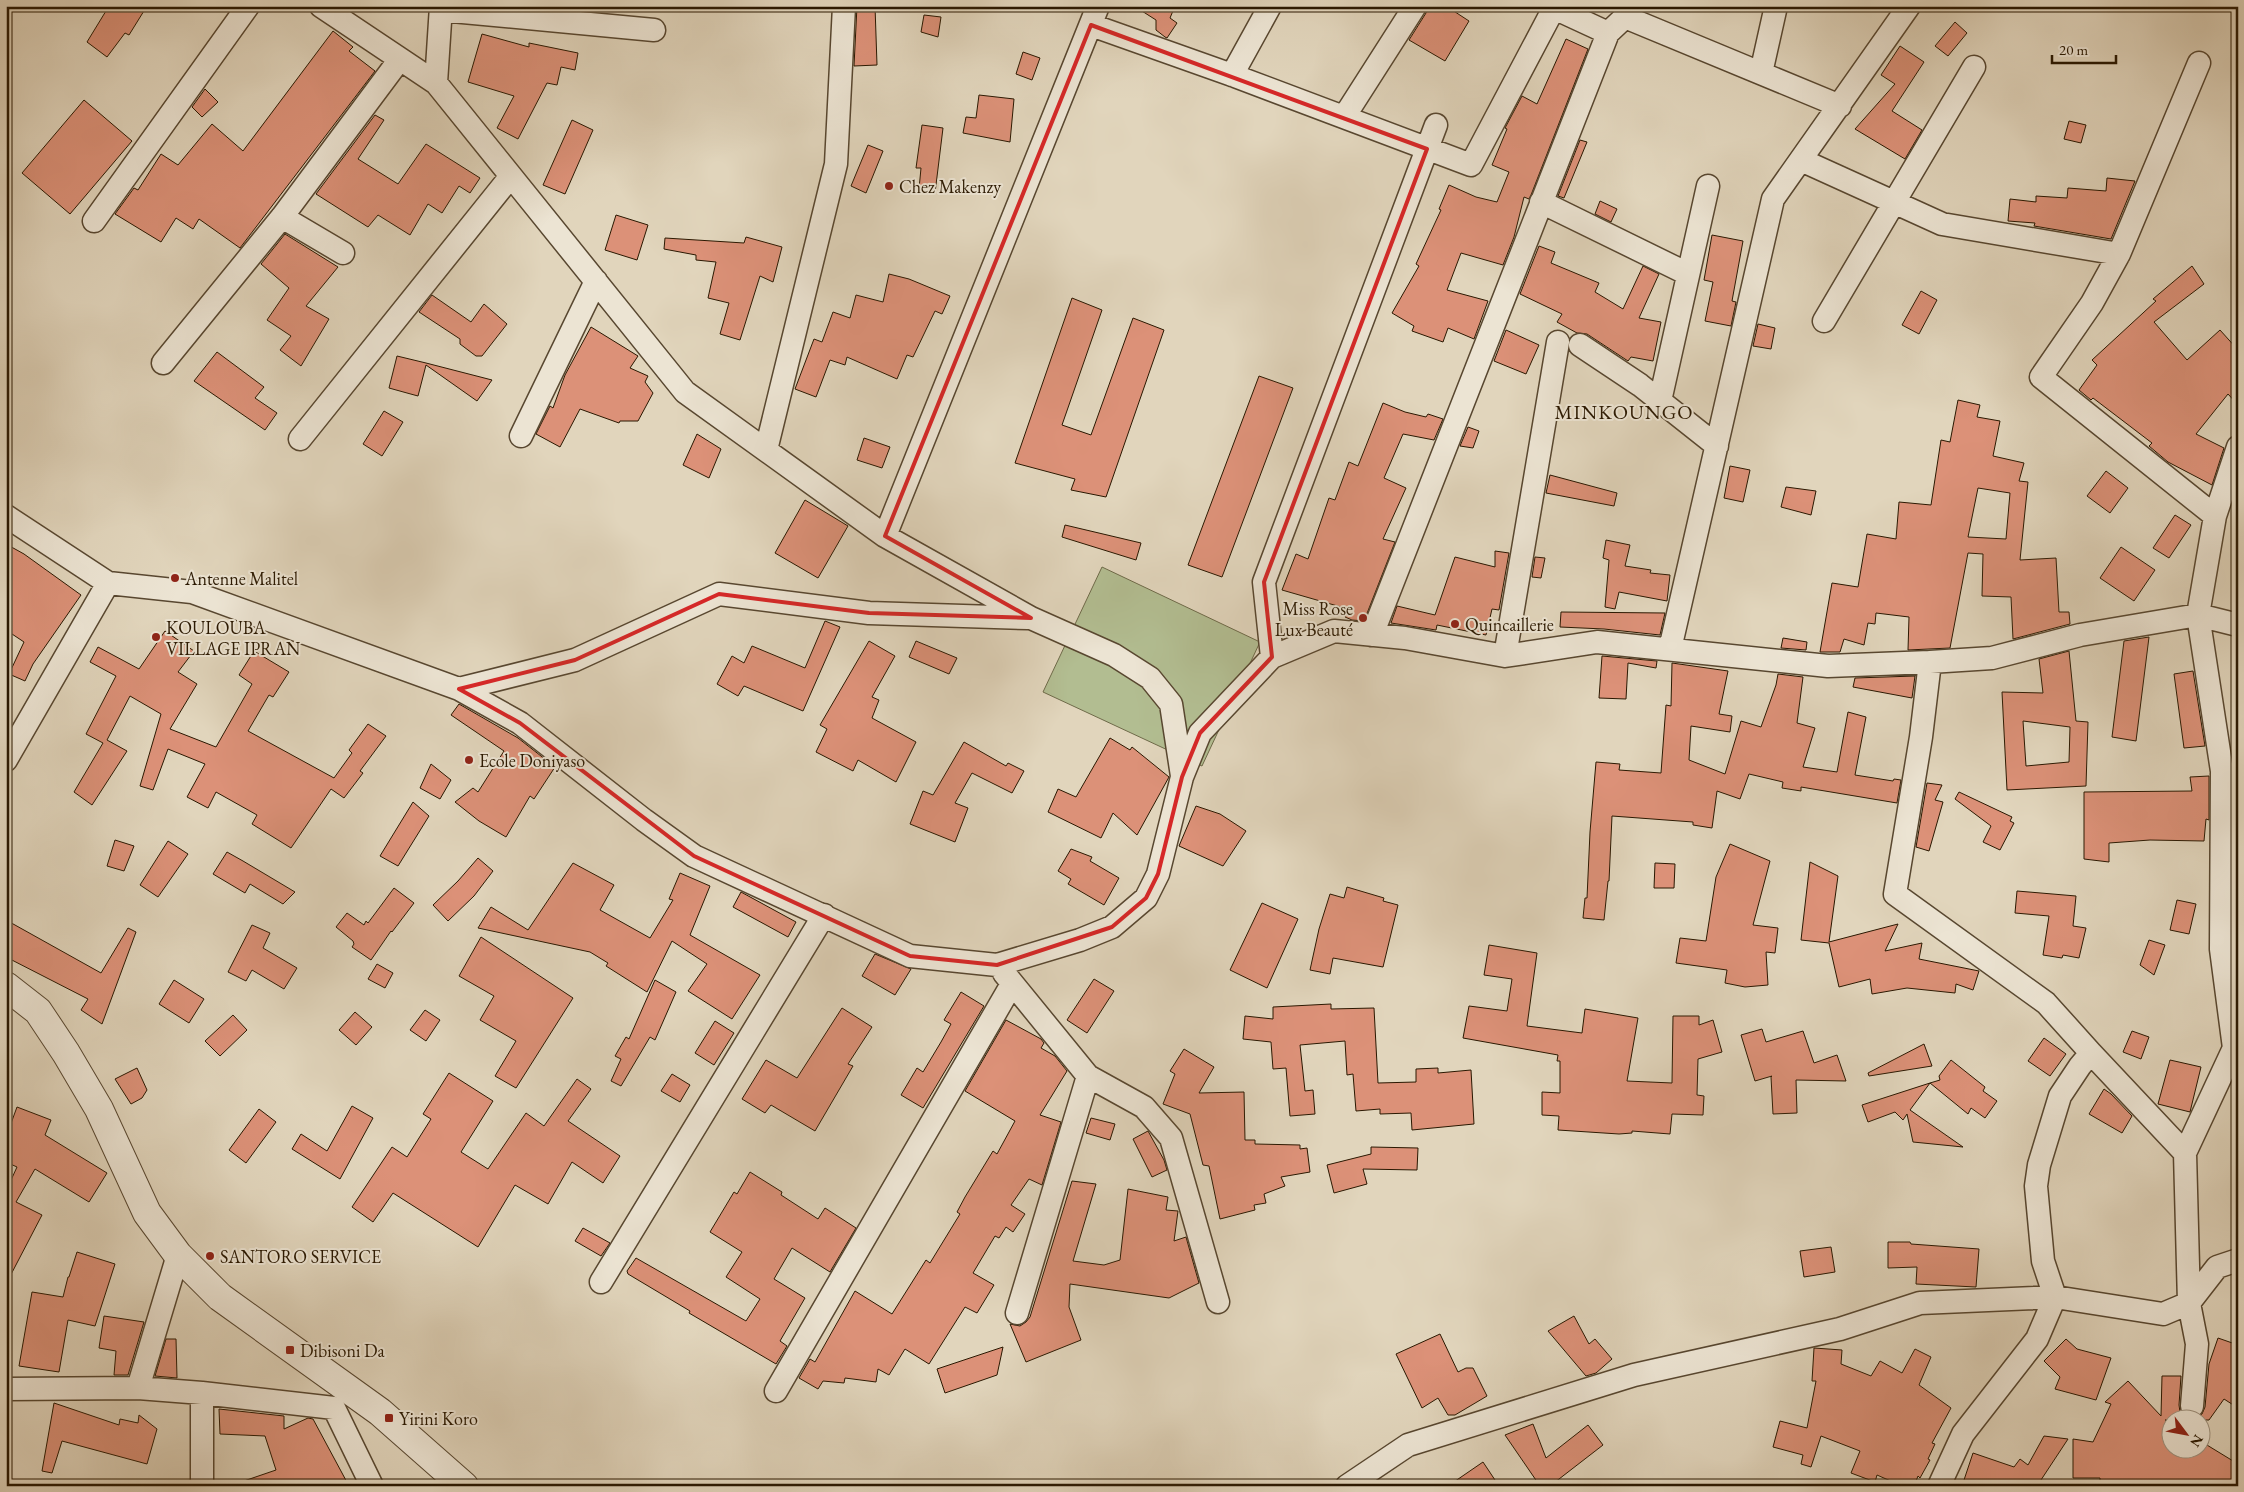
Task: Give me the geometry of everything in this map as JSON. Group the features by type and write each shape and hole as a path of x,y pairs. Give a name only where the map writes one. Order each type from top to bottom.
{"street":[{"path":"94,221 248,6"},
{"path":"321,6 436,84 684,392 885,536 1031,618 1114,655 1150,678 1171,704 1182,777"},
{"path":"766,450 836,164 844,6"},
{"path":"1232,75 1270,6"},
{"path":"1344,118 1415,6"},
{"path":"1761,73 1776,6"},
{"path":"1670,649 1774,199 1909,6"},
{"path":"885,536 1095,16 1232,75 1471,165 1555,7 1608,33"},
{"path":"436,84 441,8 654,30"},
{"path":"1372,635 1608,33 1627,11 1761,73 1840,106"},
{"path":"163,363 282,217 400,59"},
{"path":"2198,63 2119,254 2092,303 2041,377 2215,516"},
{"path":"1824,321 1974,67"},
{"path":"1272,657 1264,582 1436,125"},
{"path":"1802,160 1942,224 2119,254"},
{"path":"300,439 511,176"},
{"path":"1660,400 1708,186"},
{"path":"1542,202 1688,274"},
{"path":"282,217 343,253"},
{"path":"521,436 596,281"},
{"path":"1505,656 1558,342"},
{"path":"1580,345 1660,400 1717,446"},
{"path":"2192,1406 2197,1344 2189,1303 2185,1153 2236,1048 2221,949 2222,771 2198,615 2215,516 2238,447"},
{"path":"6,516 108,583 192,592 459,689 520,723 644,820 694,856 910,956 997,965 1080,940 1112,927 1146,898 1158,874 1182,777 1200,733 1272,657 1334,631 1405,638 1505,656 1597,642 1828,666 1992,658 2080,635 2198,615 2238,625"},
{"path":"6,760 108,583"},
{"path":"459,689 575,660 718,594 869,613 1031,618"},
{"path":"1930,662 1921,737 1895,894 2046,1003 2090,1053 2185,1153"},
{"path":"601,1282 824,915"},
{"path":"997,965 1088,1076 1144,1107 1171,1138 1218,1302"},
{"path":"776,1391 1012,984"},
{"path":"7,989 38,1012 66,1053 99,1109 147,1212 178,1255 220,1297 380,1412 464,1486"},
{"path":"1939,1486 1963,1434 2037,1339 2056,1297 2043,1261 2036,1186 2039,1165 2060,1096 2090,1053"},
{"path":"1017,1313 1088,1076"},
{"path":"138,1388 178,1255"},
{"path":"1347,1486 1408,1445 1634,1375 1840,1329 1920,1303 2056,1297 2163,1314 2189,1303 2217,1267 2238,1260"},
{"path":"6,1389 138,1388 202,1393 334,1408 372,1486"},
{"path":"202,1393 202,1486"}],"highlighted area":[{"path":"1091,25 1427,149 1264,582 1272,657 1200,733 1182,777 1158,874 1146,898 1112,927 997,965 910,956 694,856 520,723 459,689 575,660 719,594 869,613 1031,618 885,536"}],"green space":[{"path":"1102,567 1260,642 1202,766 1043,692"}],"building":[{"path":"109,6 147,6 129,35 125,33 107,57 87,42"},
{"path":"857,6 875,6 877,65 854,66"},
{"path":"1134,6 1175,6 1170,18 1177,23 1167,38 1156,30 1156,20"},
{"path":"1428,6 1446,6 1469,21 1445,61 1409,40 1426,13"},
{"path":"924,15 941,17 938,37 921,32"},
{"path":"1955,22 1967,33 1948,56 1935,46"},
{"path":"333,31 353,47 349,51 375,71 240,248 199,219 193,229 176,218 161,242 115,214 134,188 138,190 161,154 178,165 212,124 243,151"},
{"path":"482,34 529,47 529,43 578,53 575,70 561,67 557,85 547,83 518,139 497,128 514,96 468,82"},
{"path":"1566,39 1588,49 1531,195 1529,199 1524,197 1514,237 1503,265 1461,253 1447,290 1488,301 1474,339 1448,328 1443,342 1412,331 1414,326 1392,313 1419,266 1416,264 1441,210 1439,209 1449,185 1476,197 1497,202 1509,172 1492,165 1507,129 1505,128 1522,96 1537,104"},
{"path":"1900,46 1924,62 1892,111 1922,130 1905,159 1855,129 1895,84 1881,75"},
{"path":"1023,52 1040,58 1032,80 1016,74"},
{"path":"205,89 218,102 202,117 192,107"},
{"path":"979,95 1014,99 1010,142 963,133 966,117 976,118"},
{"path":"84,100 132,141 70,214 22,173"},
{"path":"375,115 384,120 358,159 398,184 426,144 480,178 470,193 459,186 442,213 428,204 410,235 378,215 368,227 316,194"},
{"path":"572,120 593,130 565,194 543,185"},
{"path":"2069,121 2086,125 2081,143 2064,139"},
{"path":"922,125 943,128 935,193 919,189 921,168 916,168"},
{"path":"1580,140 1587,142 1564,198 1558,196"},
{"path":"868,145 883,151 866,193 851,186"},
{"path":"2107,178 2135,181 2111,239 2034,226 2035,223 2008,221 2010,199 2036,202 2036,196 2067,198 2068,188 2106,191"},
{"path":"1600,201 1617,209 1611,222 1595,214"},
{"path":"616,215 648,225 637,260 605,250"},
{"path":"285,234 338,267 306,306 329,319 301,366 280,350 291,336 267,320 289,288 261,264"},
{"path":"1712,235 1743,241 1732,301 1736,302 1731,326 1705,321 1713,282 1704,280"},
{"path":"746,237 782,247 773,282 760,276 740,340 720,334 729,303 708,298 716,262 696,260 696,255 664,249 665,238 744,243"},
{"path":"1539,246 1555,252 1551,263 1599,283 1595,292 1623,309 1643,266 1659,274 1639,318 1661,322 1653,361 1631,357 1628,361 1587,334 1577,333 1557,322 1562,314 1520,294"},
{"path":"2192,266 2204,284 2154,322 2187,360 2220,330 2238,350 2238,405 2228,394 2196,434 2224,448 2212,485 2168,462 2149,446 2152,443 2093,398 2091,400 2079,390 2097,365 2092,360 2156,301 2153,299"},
{"path":"889,274 909,279 950,296 942,314 935,311 913,357 907,355 897,379 847,357 845,365 830,360 816,397 795,389 814,339 822,342 833,312 850,318 856,295 883,302"},
{"path":"1921,291 1937,300 1919,334 1902,325"},
{"path":"432,295 471,322 484,304 507,324 482,356 476,356 460,344 460,339 419,312"},
{"path":"1072,298 1102,310 1062,425 1091,435 1133,318 1164,330 1106,497 1071,490 1075,479 1015,463"},
{"path":"1758,324 1775,328 1771,349 1753,346"},
{"path":"591,327 638,356 630,368 648,376 645,382 653,393 638,421 620,421 619,423 580,409 560,447 536,434 550,406 553,408 565,375"},
{"path":"1506,330 1539,345 1526,374 1494,361"},
{"path":"217,352 264,387 255,398 277,413 265,430 194,381"},
{"path":"397,356 492,380 477,401 426,365 418,396 389,388"},
{"path":"1259,376 1293,388 1222,577 1188,565"},
{"path":"1958,400 1980,405 1977,417 2000,421 1993,456 2024,463 2019,481 2028,482 2020,560 2056,558 2059,612 2069,612 2070,624 2013,639 2011,597 1982,596 1983,554 1968,553 1950,648 1908,650 1909,617 1876,613 1875,624 1868,623 1864,645 1844,639 1840,652 1820,652 1832,583 1858,587 1867,534 1896,539 1899,502 1931,505 1941,440 1950,442","holes":["1978,488 2010,493 2006,539 1968,537"]},
{"path":"1383,403 1405,412 1426,417 1428,414 1443,419 1434,440 1403,434 1384,478 1406,488 1383,539 1395,542 1364,621 1352,620 1345,617 1348,609 1282,590 1296,554 1308,559 1329,498 1335,500 1349,462 1358,466"},
{"path":"384,411 403,422 382,456 363,444"},
{"path":"1468,427 1479,431 1473,448 1460,446"},
{"path":"697,434 721,449 709,478 683,465"},
{"path":"864,438 890,447 882,468 857,460"},
{"path":"1730,466 1750,470 1743,502 1724,498"},
{"path":"2106,471 2128,488 2110,513 2087,496"},
{"path":"1550,475 1617,493 1614,506 1546,493"},
{"path":"1786,487 1816,491 1811,515 1781,507"},
{"path":"805,500 848,526 818,578 775,553"},
{"path":"2175,515 2191,525 2169,558 2153,548"},
{"path":"1065,525 1141,543 1136,560 1062,537"},
{"path":"1606,540 1630,545 1625,566 1651,570 1650,573 1670,575 1667,601 1619,592 1615,609 1605,607 1609,560 1603,558"},
{"path":"6,544 24,554 81,595 33,664 25,681 9,674 24,642 6,630"},
{"path":"2121,547 2155,570 2134,601 2100,578"},
{"path":"1495,551 1509,553 1499,610 1492,609 1486,635 1437,625 1436,630 1391,623 1397,606 1435,615 1455,557 1495,567"},
{"path":"1535,557 1545,558 1541,578 1532,577"},
{"path":"1561,612 1665,613 1660,635 1604,629 1560,627"},
{"path":"825,621 840,627 803,711 744,686 738,696 717,684 732,656 744,663 752,646 805,668"},
{"path":"165,631 194,651 178,672 197,684 170,729 216,747 252,684 239,675 254,651 289,672 273,697 269,695 248,731 334,778 352,753 349,750 368,724 386,736 360,771 363,773 344,798 331,789 291,848 252,824 257,815 216,792 208,808 187,797 205,764 168,749 153,790 140,786 161,714 130,696 107,740 127,751 92,805 74,792 103,743 86,734 116,676 90,662 98,647 139,669"},
{"path":"2149,637 2136,741 2112,737 2124,641"},
{"path":"1783,638 1807,642 1806,650 1781,648"},
{"path":"869,641 895,656 872,697 879,700 872,718 916,742 896,782 858,760 853,771 816,752 827,729 820,725"},
{"path":"916,641 957,658 949,674 909,657"},
{"path":"2069,651 2076,721 2088,722 2086,786 2007,790 2002,692 2043,693 2039,659","holes":["2023,721 2070,727 2069,762 2026,766"]},
{"path":"1602,656 1657,661 1656,668 1628,663 1626,699 1599,698"},
{"path":"1672,663 1728,671 1719,714 1732,716 1730,732 1691,726 1689,760 1725,774 1741,721 1761,727 1778,674 1803,677 1797,723 1815,728 1803,767 1837,772 1848,712 1866,717 1855,775 1893,781 1894,779 1901,780 1897,803 1801,787 1801,791 1782,788 1783,782 1749,774 1740,799 1717,791 1712,828 1693,825 1693,822 1612,816 1609,881 1604,920 1583,918 1585,898 1587,898 1596,762 1620,764 1619,770 1661,773 1666,705 1671,706"},
{"path":"2193,671 2205,746 2184,748 2174,674"},
{"path":"1915,676 1912,698 1853,687 1855,678"},
{"path":"459,704 518,738 555,767 534,799 530,796 506,837 479,821 455,802 473,788 478,792 504,751 451,715"},
{"path":"1110,738 1130,750 1132,747 1169,777 1137,835 1113,813 1101,838 1048,812 1058,789 1076,797"},
{"path":"964,742 1006,766 1008,763 1024,771 1012,793 972,773 955,803 968,808 955,842 910,824 923,791 933,795"},
{"path":"431,764 451,780 440,799 420,788"},
{"path":"2235,775 2238,775 2238,829 2235,828"},
{"path":"2209,776 2209,820 2206,819 2204,841 2150,840 2109,843 2109,862 2084,859 2084,792 2192,791 2190,777"},
{"path":"1927,783 1942,785 1935,800 1943,802 1929,851 1916,847"},
{"path":"1959,792 2012,817 2010,821 2014,823 2000,850 1983,842 1991,826 1955,799"},
{"path":"413,802 429,816 398,866 380,856"},
{"path":"1196,806 1220,814 1246,831 1223,866 1179,846"},
{"path":"115,840 134,846 124,871 107,866"},
{"path":"168,841 188,854 158,897 140,885"},
{"path":"1730,844 1770,861 1753,925 1778,928 1775,953 1766,952 1768,985 1745,987 1725,983 1727,970 1676,963 1680,938 1706,941 1716,877"},
{"path":"1071,849 1092,857 1090,861 1119,878 1104,905 1068,884 1071,879 1058,871"},
{"path":"227,852 295,892 283,904 250,884 245,893 213,874"},
{"path":"478,858 493,871 474,896 448,921 433,905"},
{"path":"1810,862 1838,876 1829,942 1898,924 1885,951 1922,943 1919,959 1979,971 1973,990 1956,984 1955,993 1907,988 1872,994 1870,979 1839,987 1829,943 1801,940"},
{"path":"573,863 614,885 600,910 650,938 673,900 669,899 680,873 710,886 690,935 760,975 732,1019 688,991 707,964 672,941 647,992 606,966 608,963 590,952 478,928 491,907 528,930"},
{"path":"1655,863 1675,864 1674,888 1654,888"},
{"path":"1347,887 1384,898 1383,901 1398,905 1383,967 1333,958 1330,974 1310,970 1319,929 1330,894 1344,898"},
{"path":"394,888 414,903 371,960 352,947 353,941 336,927 347,913 364,925 366,921 368,923"},
{"path":"2017,891 2076,896 2073,926 2086,928 2079,958 2063,955 2062,958 2043,955 2049,916 2015,913"},
{"path":"741,892 796,922 788,937 733,907"},
{"path":"2177,900 2196,904 2189,934 2170,930"},
{"path":"1262,903 1298,919 1267,988 1230,970"},
{"path":"6,920 101,973 128,928 136,932 102,1024 81,1010 88,999 6,957"},
{"path":"252,925 270,933 263,948 297,968 284,989 252,970 246,981 228,972"},
{"path":"481,937 573,998 516,1088 495,1076 516,1041 480,1020 494,996 459,976"},
{"path":"2149,940 2165,945 2154,975 2140,965"},
{"path":"1489,945 1537,953 1527,1026 1582,1033 1585,1009 1638,1018 1627,1081 1672,1083 1673,1016 1699,1016 1699,1025 1713,1020 1722,1052 1698,1059 1697,1095 1704,1096 1703,1115 1672,1114 1670,1134 1632,1131 1632,1133 1619,1134 1558,1130 1559,1116 1542,1115 1542,1092 1560,1093 1560,1061 1557,1061 1558,1055 1463,1038 1469,1006 1507,1011 1512,979 1484,975"},
{"path":"875,954 911,969 895,995 862,976"},
{"path":"377,964 393,973 385,988 368,979"},
{"path":"1094,979 1114,991 1087,1033 1067,1020"},
{"path":"174,980 204,999 189,1023 159,1004"},
{"path":"655,980 676,992 655,1040 650,1037 621,1086 611,1081 621,1059 615,1056 626,1037 629,1039"},
{"path":"961,992 984,1006 923,1108 901,1095 917,1068 923,1072 941,1042 951,1024 944,1020"},
{"path":"1331,1004 1331,1009 1374,1008 1378,1083 1416,1082 1416,1069 1438,1068 1438,1073 1471,1070 1474,1124 1412,1130 1411,1113 1380,1114 1380,1109 1356,1111 1353,1074 1347,1075 1345,1041 1300,1045 1305,1091 1313,1090 1315,1114 1290,1116 1286,1068 1273,1069 1271,1042 1243,1039 1245,1016 1273,1019 1273,1007"},
{"path":"842,1008 872,1027 848,1064 853,1066 815,1131 771,1105 765,1113 742,1099 766,1060 797,1078"},
{"path":"425,1010 440,1020 426,1041 410,1030"},
{"path":"355,1012 372,1027 356,1045 339,1030"},
{"path":"233,1015 247,1030 220,1056 205,1041"},
{"path":"1006,1020 1041,1039 1044,1043 1041,1048 1055,1056 1067,1071 1040,1115 1061,1122 1042,1185 1029,1179 1011,1205 1025,1214 1013,1232 1006,1227 999,1238 995,1236 973,1273 994,1285 977,1313 965,1307 929,1364 905,1349 889,1375 878,1369 876,1382 845,1378 844,1383 823,1381 818,1389 799,1378 810,1359 815,1362 855,1291 892,1314 926,1260 930,1263 960,1214 957,1212 965,1197 993,1151 997,1154 1015,1121 965,1091"},
{"path":"715,1021 734,1033 714,1065 695,1053"},
{"path":"1762,1029 1766,1042 1803,1031 1814,1063 1837,1055 1846,1081 1796,1080 1797,1113 1773,1114 1772,1076 1755,1081 1741,1035"},
{"path":"2132,1031 2149,1037 2141,1059 2123,1052"},
{"path":"2044,1038 2066,1054 2050,1076 2028,1061"},
{"path":"1924,1044 1932,1066 1869,1076 1868,1073"},
{"path":"1184,1049 1214,1067 1199,1093 1244,1092 1245,1140 1255,1140 1255,1144 1300,1145 1300,1149 1307,1148 1310,1172 1281,1177 1285,1186 1264,1194 1266,1203 1254,1205 1255,1210 1220,1219 1209,1166 1203,1165 1190,1114 1163,1104 1175,1074 1170,1071"},
{"path":"1951,1060 1985,1087 1983,1091 1997,1101 1985,1118 1971,1108 1968,1114 1930,1083 1940,1080 1939,1076"},
{"path":"2170,1060 2201,1067 2190,1112 2158,1104"},
{"path":"137,1068 147,1090 142,1098 131,1104 115,1079"},
{"path":"449,1073 493,1101 461,1152 488,1169 526,1113 544,1126 577,1079 591,1089 568,1121 620,1156 603,1183 572,1162 548,1204 515,1185 478,1247 393,1193 373,1222 352,1207 392,1147 407,1157 431,1119 423,1114"},
{"path":"672,1074 690,1085 680,1102 661,1091"},
{"path":"1930,1083 1910,1110 1963,1147 1913,1142 1907,1114 1903,1120 1895,1112 1868,1122 1862,1105"},
{"path":"2104,1089 2132,1116 2122,1133 2089,1114"},
{"path":"352,1106 373,1118 340,1179 292,1149 301,1134 327,1151"},
{"path":"17,1107 51,1120 45,1135 107,1173 89,1202 35,1169 16,1202 42,1215 6,1284 6,1191 17,1167 6,1162 6,1137"},
{"path":"259,1109 276,1122 246,1163 229,1150"},
{"path":"1091,1118 1115,1124 1110,1140 1086,1133"},
{"path":"1148,1131 1164,1160 1167,1170 1152,1177 1133,1139"},
{"path":"1371,1147 1418,1148 1417,1170 1363,1169 1367,1184 1334,1193 1327,1165 1371,1154"},
{"path":"750,1172 782,1192 781,1195 818,1219 825,1208 856,1228 830,1272 792,1248 774,1279 805,1298 780,1341 787,1346 776,1364 689,1313 690,1311 628,1274 627,1271 636,1258 746,1321 760,1299 726,1277 742,1252 710,1232 734,1192 737,1194"},
{"path":"1072,1181 1096,1184 1073,1261 1104,1265 1120,1260 1128,1189 1168,1197 1166,1210 1178,1211 1174,1241 1186,1237 1199,1283 1169,1298 1070,1284 1069,1307 1081,1340 1026,1362 1010,1324 1020,1326 1030,1317"},
{"path":"583,1228 610,1243 601,1256 575,1241"},
{"path":"1888,1242 1910,1242 1911,1244 1979,1249 1976,1287 1916,1284 1917,1267 1888,1268"},
{"path":"1831,1247 1835,1272 1804,1277 1800,1251"},
{"path":"77,1252 115,1264 95,1326 68,1320 59,1372 19,1366 32,1292 63,1297"},
{"path":"104,1316 144,1322 128,1375 114,1375 116,1351 99,1348"},
{"path":"1574,1316 1589,1344 1595,1339 1612,1359 1596,1373 1586,1376 1548,1331"},
{"path":"1440,1334 1458,1372 1466,1368 1473,1368 1487,1396 1455,1415 1448,1415 1438,1398 1422,1408 1396,1354"},
{"path":"2218,1338 2238,1345 2238,1408 2224,1399 2212,1416 2212,1410 2204,1410 2209,1364"},
{"path":"166,1339 176,1339 177,1378 155,1376"},
{"path":"2066,1339 2077,1349 2111,1358 2096,1400 2055,1389 2060,1377 2044,1361"},
{"path":"1003,1347 997,1375 945,1393 937,1369"},
{"path":"1814,1348 1842,1350 1841,1364 1871,1376 1880,1361 1902,1373 1915,1349 1931,1357 1919,1385 1951,1408 1932,1443 1935,1444 1928,1459 1930,1460 1920,1478 1918,1476 1914,1486 1902,1486 1877,1475 1875,1482 1851,1473 1860,1451 1821,1436 1811,1467 1801,1464 1803,1455 1773,1447 1780,1421 1807,1428 1816,1381 1812,1381"},
{"path":"2162,1376 2181,1376 2180,1410 2162,1410 2162,1460 2212,1460 2212,1448 2238,1464 2238,1477 2231,1486 2100,1486 2100,1478 2073,1478 2073,1439 2093,1442 2111,1404 2105,1402 2128,1381 2161,1416"},
{"path":"54,1403 119,1425 120,1419 138,1423 139,1415 157,1429 147,1464 62,1441 52,1473 42,1471"},
{"path":"219,1409 284,1416 284,1429 308,1418 313,1419 349,1486 239,1486 238,1483 276,1470 265,1436 220,1434"},
{"path":"1533,1424 1546,1458 1588,1425 1603,1445 1550,1486 1540,1486 1505,1435"},
{"path":"2044,1436 2068,1439 2037,1486 1962,1486 1973,1453 2014,1467 2020,1459 2028,1465"},
{"path":"1483,1462 1499,1486 1448,1486"}],"place":[{"name":"Chez Makenzy","path":"889,186"},
{"name":"Antenne Malitel","path":"175,578"},
{"name":"Miss Rose Lux Beauté","path":"1363,618"},
{"name":"Quincaillerie","path":"1455,624"},
{"name":"KOULOUBA VILLAGE IPRAN","path":"156,637"},
{"name":"Ecole Doniyaso","path":"469,760"},
{"name":"SANTORO SERVICE","path":"210,1256"},
{"name":"Dibisoni Da","path":"290,1350"},
{"name":"Yirini Koro","path":"389,1418"}],"district":[{"name":"MINKOUNGO","path":"1624,412"}]}
